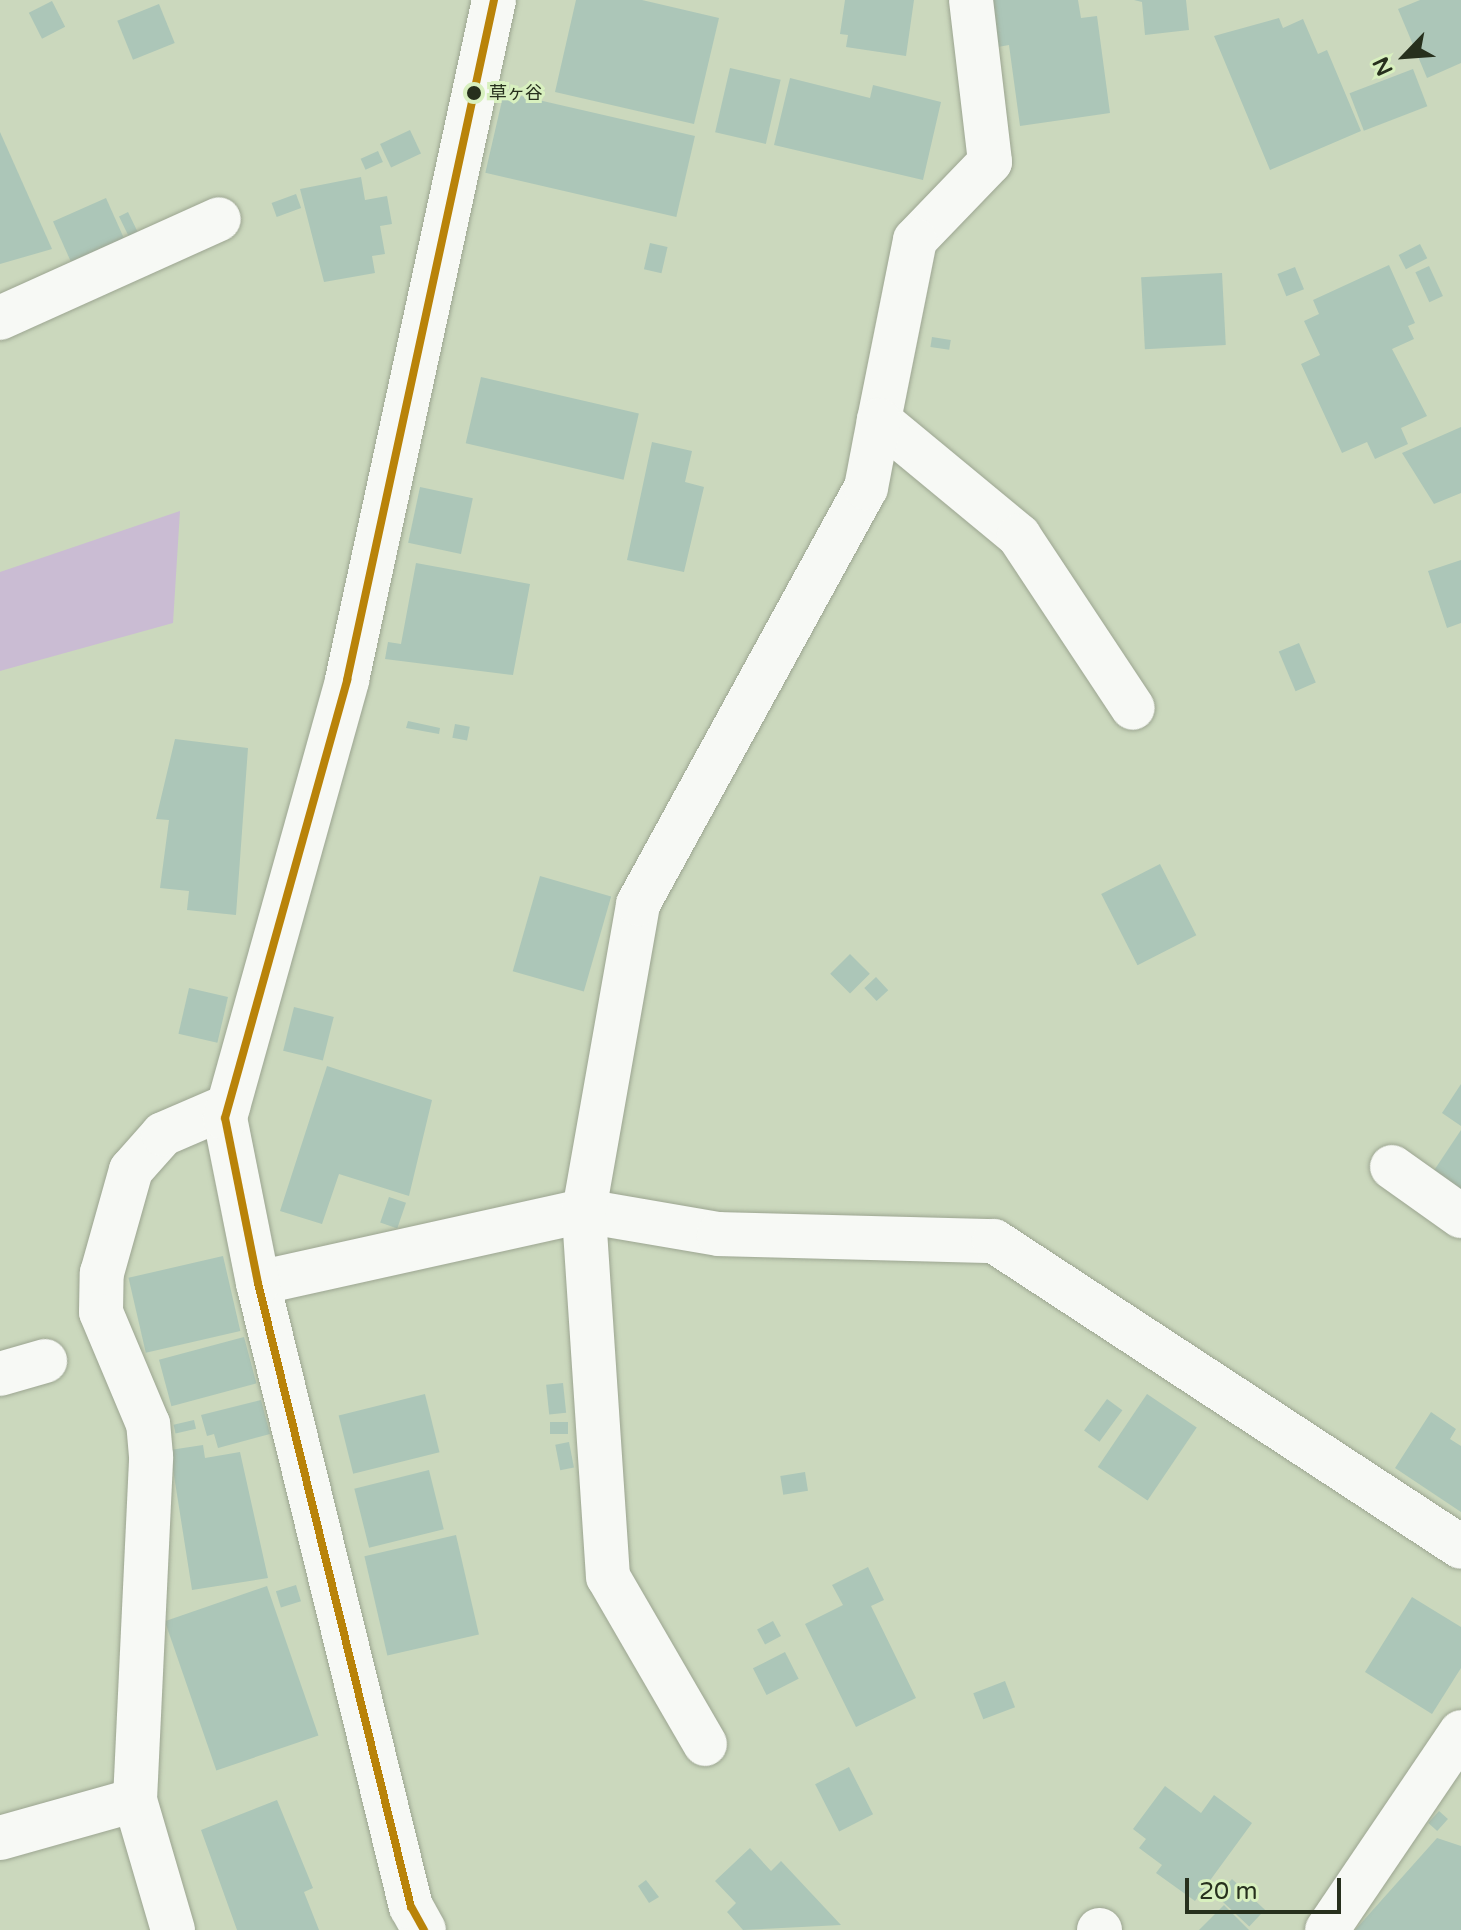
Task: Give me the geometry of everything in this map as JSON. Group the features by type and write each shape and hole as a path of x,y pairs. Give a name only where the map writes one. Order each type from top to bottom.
{"street":[{"path":"424,1930 411,1907 258,1283 228,1106 347,680 494,0"},
{"path":"705,1744 608,1577 584,1211 638,904 866,488 915,240 990,162 971,0"},
{"path":"0,318 219,219"},
{"path":"879,420 1019,536 1133,708"},
{"path":"173,1930 135,1800 151,1456 148,1424 101,1312 102,1273 131,1170 163,1134 228,1106"},
{"path":"1392,1167 1461,1216"},
{"path":"258,1283 584,1211 719,1234 994,1241 1461,1547"},
{"path":"0,1374 45,1361"},
{"path":"1327,1930 1461,1732"},
{"path":"0,1838 135,1800"}],"shaded area":[{"path":"180,511 173,623 0,671 0,572"}],"building":[{"path":"576,0 642,0 719,18 694,124 555,92"},
{"path":"845,0 914,0 906,56 846,47 848,35 840,34"},
{"path":"991,0 1078,0 1081,18 1097,16 1110,113 1020,126 1009,45 998,47"},
{"path":"1134,0 1186,0 1189,30 1145,35 1142,2"},
{"path":"1420,0 1461,0 1461,63 1427,78 1398,9"},
{"path":"52,1 65,27 42,39 29,13"},
{"path":"159,4 175,43 133,60 117,21"},
{"path":"1279,18 1283,28 1303,19 1318,54 1327,50 1361,131 1270,170 1214,36"},
{"path":"730,68 781,80 766,144 715,132"},
{"path":"1413,69 1427,106 1364,131 1350,93"},
{"path":"790,78 870,98 873,85 941,102 923,180 774,145"},
{"path":"504,92 695,136 676,217 485,173"},
{"path":"410,130 421,154 391,168 380,144"},
{"path":"0,132 52,249 0,264"},
{"path":"378,151 383,162 366,170 361,159"},
{"path":"361,177 365,200 387,196 392,224 380,226 385,254 372,256 375,273 324,282 300,189"},
{"path":"296,194 301,208 277,217 272,203"},
{"path":"106,198 126,243 73,266 53,222"},
{"path":"128,212 140,237 131,242 119,216"},
{"path":"650,243 668,247 661,273 644,269"},
{"path":"1420,244 1427,258 1406,269 1399,255"},
{"path":"1389,265 1415,323 1408,326 1414,339 1392,349 1427,416 1401,428 1408,444 1375,459 1367,442 1342,453 1301,364 1320,355 1304,321 1319,314 1313,300"},
{"path":"1429,266 1443,296 1429,302 1415,272"},
{"path":"1295,267 1304,289 1286,296 1277,274"},
{"path":"1222,273 1226,345 1145,349 1141,277"},
{"path":"932,337 951,340 949,350 930,347"},
{"path":"481,377 639,413 624,480 466,443"},
{"path":"1461,427 1461,493 1434,504 1402,453"},
{"path":"652,442 692,451 685,482 704,487 684,572 627,560"},
{"path":"420,487 473,498 461,554 408,543"},
{"path":"1461,560 1461,623 1447,628 1428,571"},
{"path":"416,563 530,584 513,675 385,659 388,642 401,644"},
{"path":"1299,643 1316,683 1296,691 1279,652"},
{"path":"408,721 440,728 439,734 406,728"},
{"path":"455,724 470,727 467,741 452,738"},
{"path":"175,739 248,748 236,915 187,910 189,891 160,888 169,820 156,819"},
{"path":"1160,864 1196,935 1138,965 1101,894"},
{"path":"540,876 611,896 584,992 513,971"},
{"path":"850,954 870,974 850,994 830,974"},
{"path":"876,977 888,990 877,1001 864,988"},
{"path":"189,988 228,997 217,1043 178,1034"},
{"path":"294,1007 334,1017 323,1061 283,1051"},
{"path":"327,1066 432,1100 409,1196 339,1174 322,1224 280,1211"},
{"path":"1461,1084 1461,1126 1442,1113"},
{"path":"1461,1130 1461,1195 1431,1175"},
{"path":"389,1197 406,1203 397,1228 380,1223"},
{"path":"223,1256 240,1331 146,1353 128,1278"},
{"path":"244,1337 256,1383 171,1406 159,1360"},
{"path":"563,1383 566,1413 549,1415 546,1385"},
{"path":"425,1394 440,1452 353,1474 339,1416"},
{"path":"1147,1394 1197,1428 1148,1501 1098,1467"},
{"path":"1107,1399 1122,1410 1099,1442 1084,1431"},
{"path":"261,1400 270,1434 218,1448 214,1434 207,1436 201,1415"},
{"path":"1431,1412 1456,1429 1450,1439 1461,1446 1461,1512 1395,1468"},
{"path":"194,1420 196,1429 176,1433 174,1425"},
{"path":"550,1422 568,1422 568,1434 550,1434"},
{"path":"569,1442 574,1468 560,1470 555,1445"},
{"path":"203,1445 205,1458 240,1452 268,1578 192,1590 170,1450"},
{"path":"429,1470 444,1529 369,1548 354,1489"},
{"path":"805,1472 808,1491 783,1495 780,1476"},
{"path":"456,1535 479,1634 387,1656 364,1556"},
{"path":"868,1567 884,1600 871,1606 916,1698 856,1727 805,1624 843,1605 832,1585"},
{"path":"296,1585 301,1601 281,1607 276,1591"},
{"path":"267,1586 318,1735 216,1771 165,1621"},
{"path":"1412,1597 1461,1627 1461,1668 1432,1714 1365,1672"},
{"path":"773,1621 781,1636 765,1644 757,1629"},
{"path":"785,1652 799,1679 767,1695 753,1668"},
{"path":"1005,1681 1015,1707 983,1719 973,1693"},
{"path":"849,1767 873,1814 839,1831 815,1784"},
{"path":"1165,1786 1201,1813 1214,1795 1252,1823 1195,1901 1156,1873 1162,1865 1139,1848 1146,1839 1133,1829"},
{"path":"277,1800 313,1888 304,1892 319,1930 237,1930 201,1830"},
{"path":"1439,1811 1448,1819 1437,1831 1428,1823"},
{"path":"1437,1838 1461,1846 1461,1930 1355,1930"},
{"path":"750,1848 771,1871 781,1861 841,1925 743,1930 727,1912 736,1903 715,1881"},
{"path":"1232,1879 1265,1910 1249,1927 1216,1896"},
{"path":"646,1880 659,1897 649,1903 638,1886"},
{"path":"1224,1905 1249,1930 1199,1930"}],"transit line":[{"path":"424,1930 411,1907 258,1283 225,1118 347,680 494,0"}],"place":[{"name":"草ヶ谷","path":"474,93"}]}
